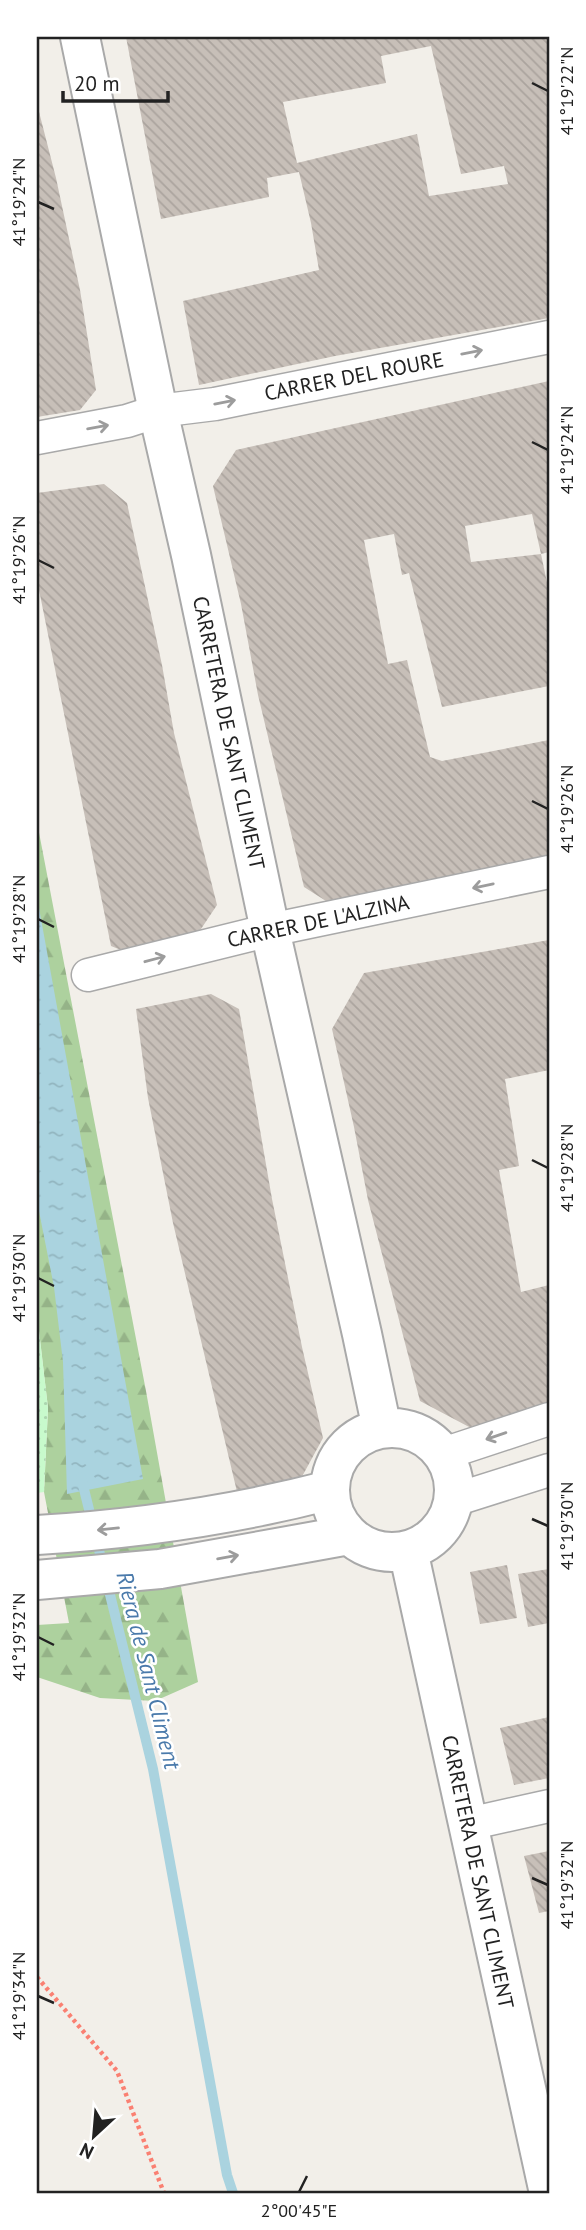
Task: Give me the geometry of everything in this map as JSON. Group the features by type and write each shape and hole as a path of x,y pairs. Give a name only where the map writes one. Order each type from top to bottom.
{"street":[{"name":"CARRETERA DE SANT CLIMENT","path":"80,37 270,930 382,1429"},
{"name":"CARRER DEL ROURE","path":"37,438 127,421 158,411 215,404 549,337"},
{"name":"CARRER DE L'ALZINA","path":"88,975 270,930 549,872"},
{"path":"443,1454 549,1419"},
{"path":"399,1428 432,1441 443,1454 454,1479 454,1500 449,1517 439,1532 424,1544 392,1553 361,1544 349,1535 335,1514 330,1490 335,1464 345,1450 365,1434 399,1428"},
{"path":"454,1500 549,1470"},
{"path":"48,1534 156,1524 235,1511 330,1490"},
{"path":"51,1579 160,1569 349,1535"},
{"name":"CARRETERA DE SANT CLIMENT","path":"408,1550 543,2150 548,2193"},
{"path":"468,1824 549,1806"}],"path":[{"path":"37,1978 117,2071 164,2193"}],"green space":[{"path":"37,822 146,1391 198,1682 155,1701 100,1698 37,1677 37,1625 69,1623 44,1492 48,1408 37,1314"},
{"path":"37,1314 48,1408 44,1492 37,1493"}],"water":[{"path":"37,897 143,1479 67,1494 63,1362 54,1287 37,1201"}],"building":[{"path":"126,37 549,37 549,318 335,356 199,385 183,301 319,270 299,172 267,178 269,197 161,219","holes":["431,46 461,174 504,166 508,184 429,196 417,134 297,163 283,102 386,83 381,56"]},
{"path":"37,104 80,290 96,390 80,410 37,417"},
{"path":"549,381 549,552 541,554 549,592 549,686 442,707 409,573 402,575 394,534 364,540 388,664 407,660 430,757 442,761 549,740 549,863 337,908 304,887 258,695 241,604 213,486 236,450","holes":["532,514 541,554 471,562 465,526"]},
{"path":"104,484 127,503 174,733 217,905 195,938 126,952 111,946 37,580 37,493"},
{"path":"549,940 549,1070 505,1079 519,1166 499,1170 521,1292 549,1285 549,1406 471,1428 420,1401 368,1200 332,1029 364,973"},
{"path":"211,994 239,1009 272,1199 323,1438 298,1484 238,1496 173,1223 148,1098 136,1009"},
{"path":"507,1565 517,1618 480,1624 470,1572"},
{"path":"549,1569 549,1623 528,1627 518,1574"},
{"path":"549,1717 549,1778 514,1785 500,1728"},
{"path":"549,1851 549,1911 539,1913 524,1856"}],"waterway":[{"name":"Riera de Sant Climent","path":"81,1477 153,1769 227,2175 233,2193"}]}
